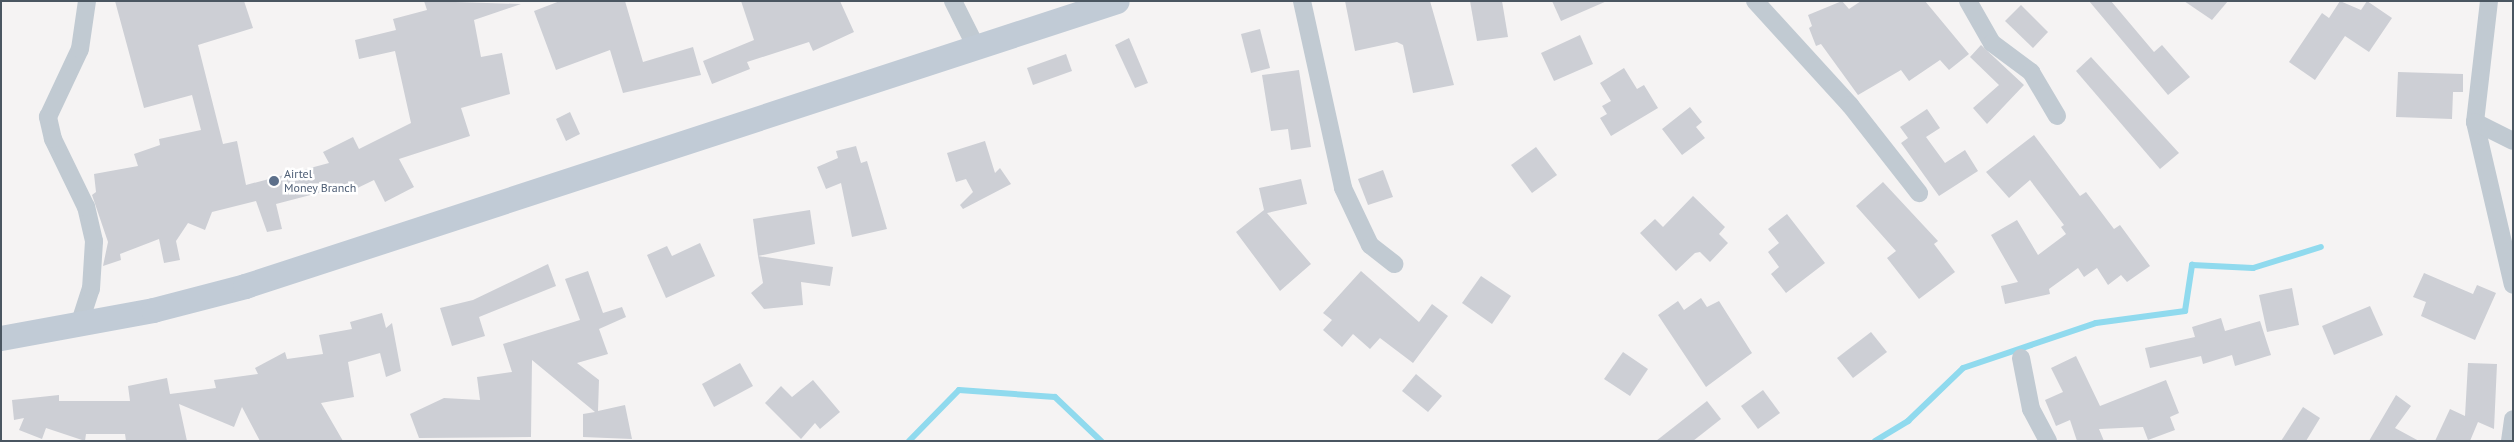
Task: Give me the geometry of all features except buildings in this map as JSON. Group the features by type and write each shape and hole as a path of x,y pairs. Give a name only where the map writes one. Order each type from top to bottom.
{"main road":[{"path":"1,338 78,325 245,286 1118,1"}],"street":[{"path":"78,325 92,289 94,241 86,207 53,139 48,117 80,49 87,1"},
{"path":"953,1 976,47"},
{"path":"1302,1 1343,188 1370,245 1394,264"},
{"path":"1755,1 1850,105 1919,194"},
{"path":"1968,1 1992,42 2031,72 2057,116"},
{"path":"2489,1 2475,122 2513,285"},
{"path":"2475,122 2513,141"},
{"path":"2022,358 2031,409 2048,441"},
{"path":"2510,441 2513,419"}],"waterway":[{"path":"1875,441 1908,421 1963,368 2096,323 2185,311 2192,265 2253,268 2321,247"},
{"path":"909,441 959,390 1055,397 1101,441"}],"place":[{"name":"Airtel Money Branch","path":"274,181"}]}
